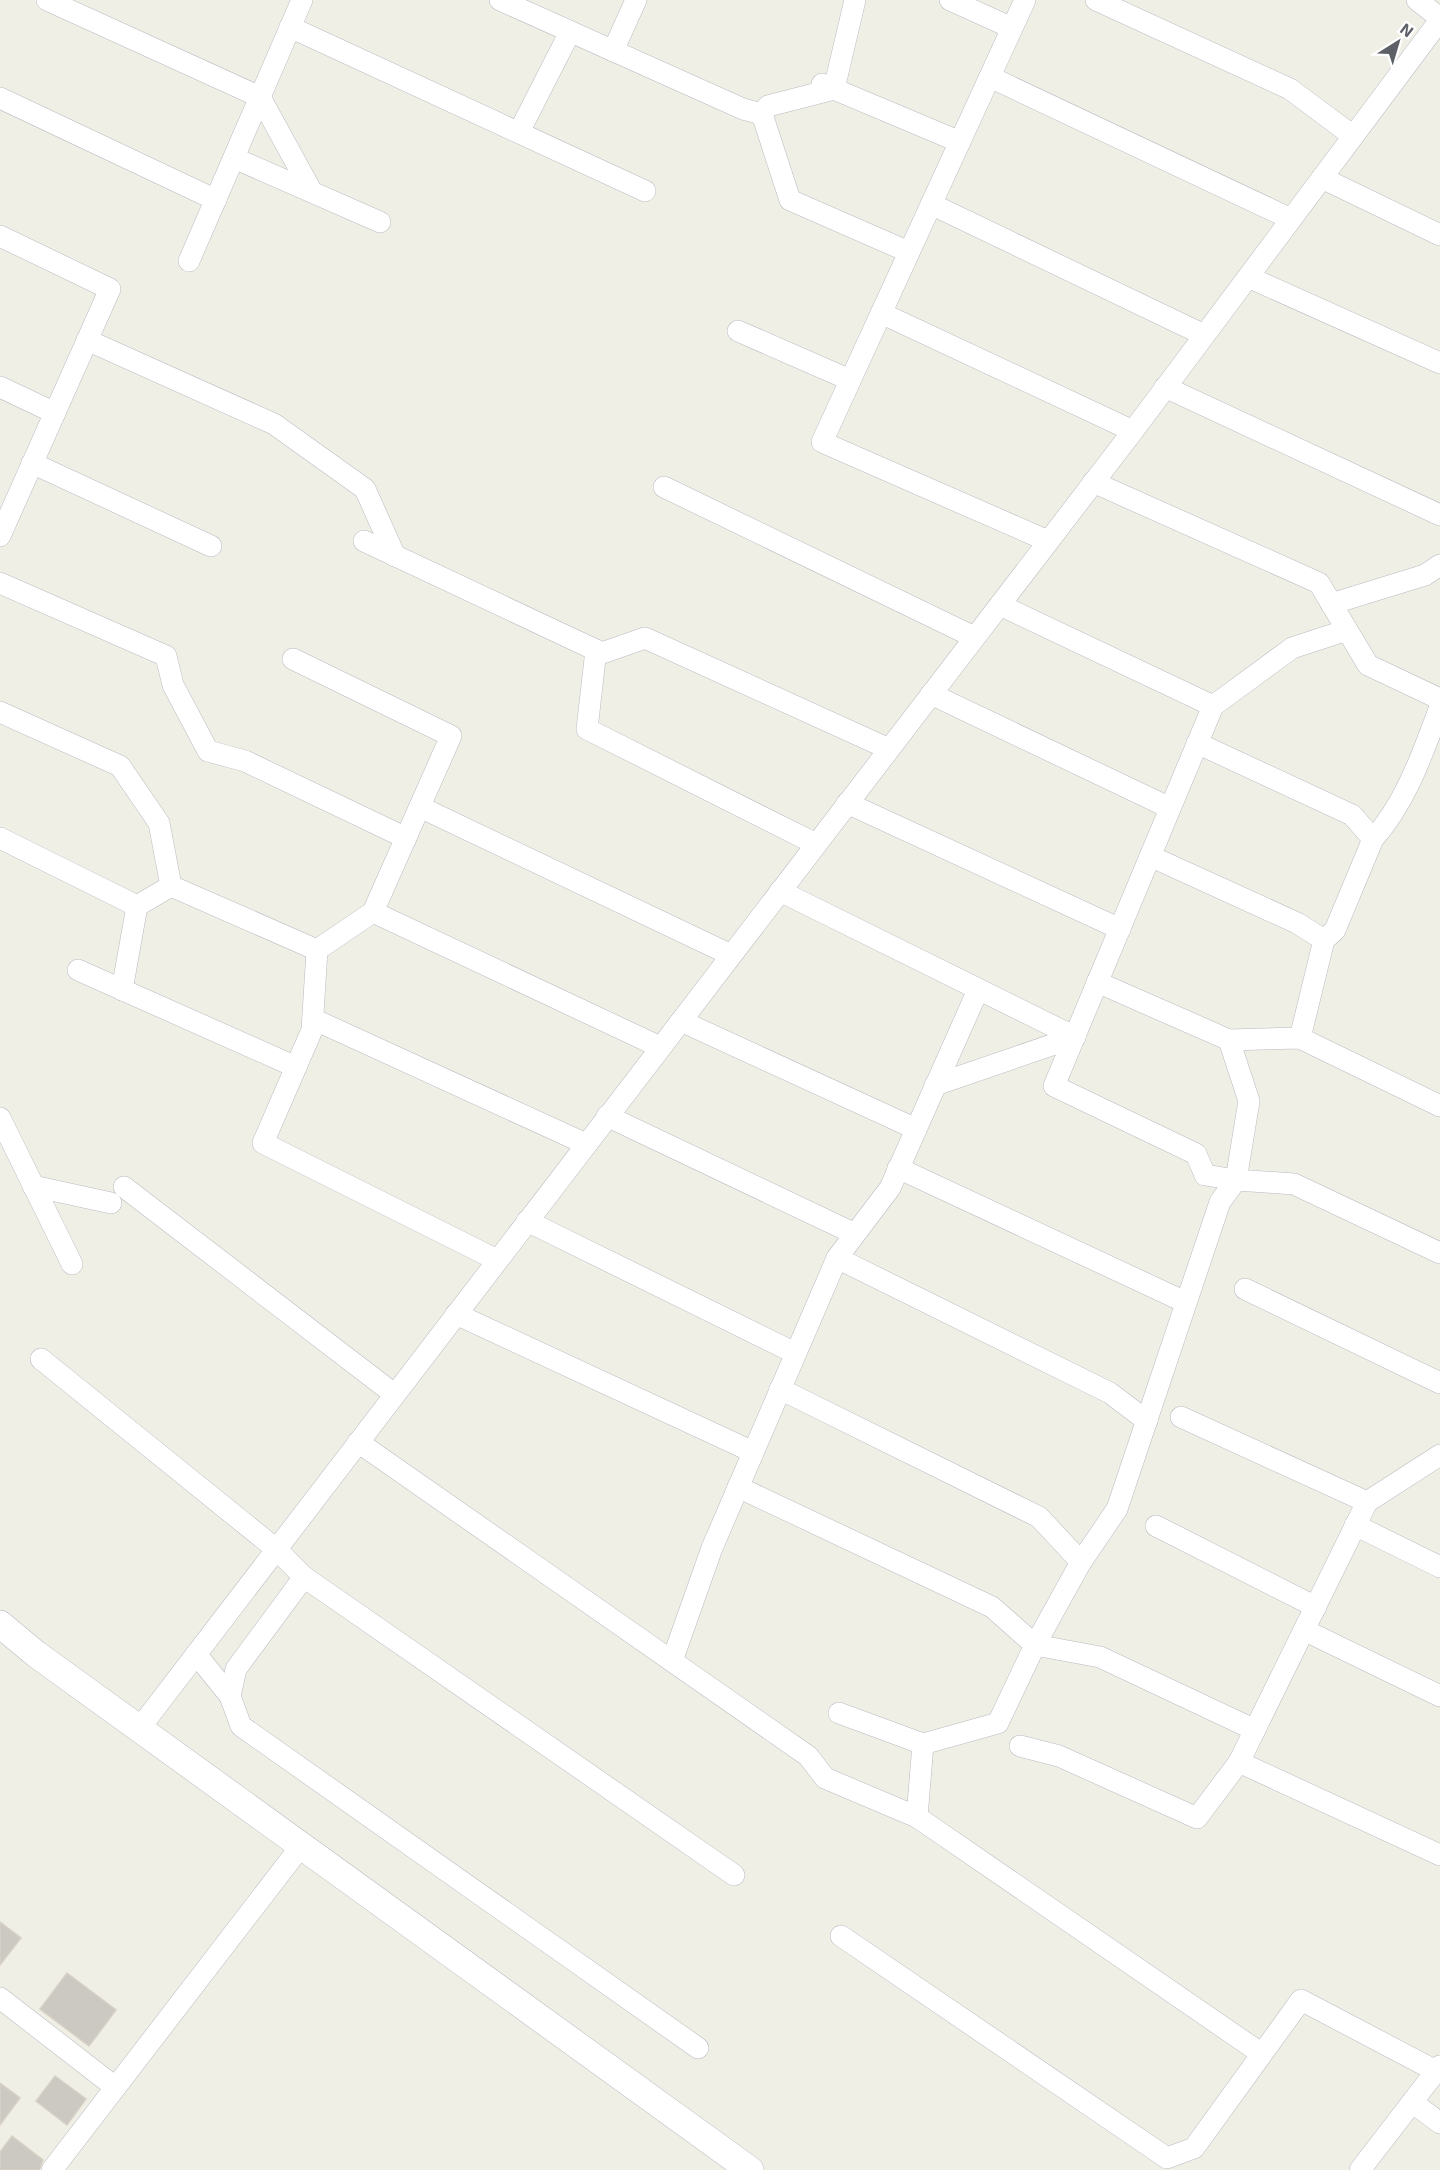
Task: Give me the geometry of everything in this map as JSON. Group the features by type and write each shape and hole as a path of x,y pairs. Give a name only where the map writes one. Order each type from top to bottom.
{"street":[{"path":"47,0 260,97 312,192"},
{"path":"189,261 302,0"},
{"path":"500,0 743,109 762,114"},
{"path":"613,51 636,0"},
{"path":"825,86 855,0"},
{"path":"950,0 1012,28"},
{"path":"1025,0 822,442 1048,541"},
{"path":"1096,0 1290,89 1353,136"},
{"path":"140,1729 394,1394 1133,431 1440,19 1417,0"},
{"path":"290,27 645,190"},
{"path":"519,132 570,32"},
{"path":"990,77 1291,219"},
{"path":"762,114 768,106 825,86 960,142"},
{"path":"0,98 216,200"},
{"path":"762,114 790,200 909,252"},
{"path":"234,158 380,222"},
{"path":"1322,178 1440,235"},
{"path":"931,204 1204,335"},
{"path":"0,236 110,289 2,526"},
{"path":"1248,277 1440,363"},
{"path":"881,313 1133,431"},
{"path":"738,332 850,380"},
{"path":"87,340 273,424 365,489 394,556"},
{"path":"0,387 55,413"},
{"path":"1165,387 1440,514"},
{"path":"32,463 211,546"},
{"path":"1093,482 1319,583 1368,665 1440,699"},
{"path":"664,487 974,638"},
{"path":"364,541 603,653 645,638 889,749"},
{"path":"1331,604 1435,574"},
{"path":"0,583 166,656 172,685 208,751 245,761 406,838"},
{"path":"1000,604 1213,706"},
{"path":"1347,630 1292,648 1213,706 1054,1086 1196,1154 1205,1175 1236,1180 1294,1184 1440,1253"},
{"path":"596,650 587,729 816,844"},
{"path":"293,659 451,736 373,912 317,950"},
{"path":"931,694 1170,808"},
{"path":"1300,1038 1324,940 1335,930 1373,839 1384,827 1416,768 1440,707"},
{"path":"0,712 120,766 159,823 171,886"},
{"path":"1197,743 1352,814 1373,839"},
{"path":"847,803 1120,929"},
{"path":"420,807 731,955"},
{"path":"0,838 137,906"},
{"path":"1150,856 1297,922 1324,940"},
{"path":"122,990 137,906 171,886"},
{"path":"171,886 317,950"},
{"path":"780,891 1075,1037"},
{"path":"373,912 660,1047"},
{"path":"317,950 312,1030 263,1143 497,1260"},
{"path":"78,970 296,1067"},
{"path":"1097,982 1229,1040 1300,1038 1440,1106"},
{"path":"672,1661 712,1548 837,1258 890,1188 978,990"},
{"path":"313,1019 586,1144"},
{"path":"681,1021 916,1129"},
{"path":"935,1085 1075,1037"},
{"path":"839,1713 923,1744 998,1724 1035,1645 1081,1562 1117,1509 1220,1202 1236,1180 1249,1101 1229,1040"},
{"path":"607,1116 855,1234"},
{"path":"0,1118 72,1264"},
{"path":"898,1168 1185,1302"},
{"path":"33,1186 118,1195 394,1394"},
{"path":"527,1221 795,1353"},
{"path":"837,1258 1110,1393 1147,1421"},
{"path":"1245,1289 1440,1383"},
{"path":"456,1314 753,1452"},
{"path":"41,1359 276,1549 304,1576 734,1875"},
{"path":"780,1389 1039,1517 1081,1562"},
{"path":"1181,1417 1367,1502"},
{"path":"358,1442 808,1756 825,1778 917,1817 1262,2054"},
{"path":"1020,1746 1059,1756 1197,1818 1239,1762 1367,1502 1440,1455"},
{"path":"738,1487 992,1607 1035,1645 1100,1657 1255,1730"},
{"path":"1355,1525 1440,1567"},
{"path":"1156,1526 1316,1607"},
{"path":"230,1695 236,1669 304,1576"},
{"path":"0,1624 36,1654 750,2170"},
{"path":"1304,1630 1440,1696"},
{"path":"196,1654 230,1695 241,1726 698,2048"},
{"path":"917,1817 923,1744"},
{"path":"1239,1762 1440,1855"},
{"path":"51,2170 301,1846"},
{"path":"841,1936 1167,2158 1194,2148 1301,2000 1438,2068 1360,2170"},
{"path":"0,1998 115,2088"},
{"path":"1412,2103 1440,2123"}],"building":[{"path":"0,1922 21,1938 0,1965"},
{"path":"67,1973 116,2010 89,2046 40,2009"},
{"path":"55,2076 86,2099 67,2125 36,2101"},
{"path":"0,2083 20,2098 0,2125"},
{"path":"12,2136 43,2160 39,2170 0,2170 0,2152"}]}
